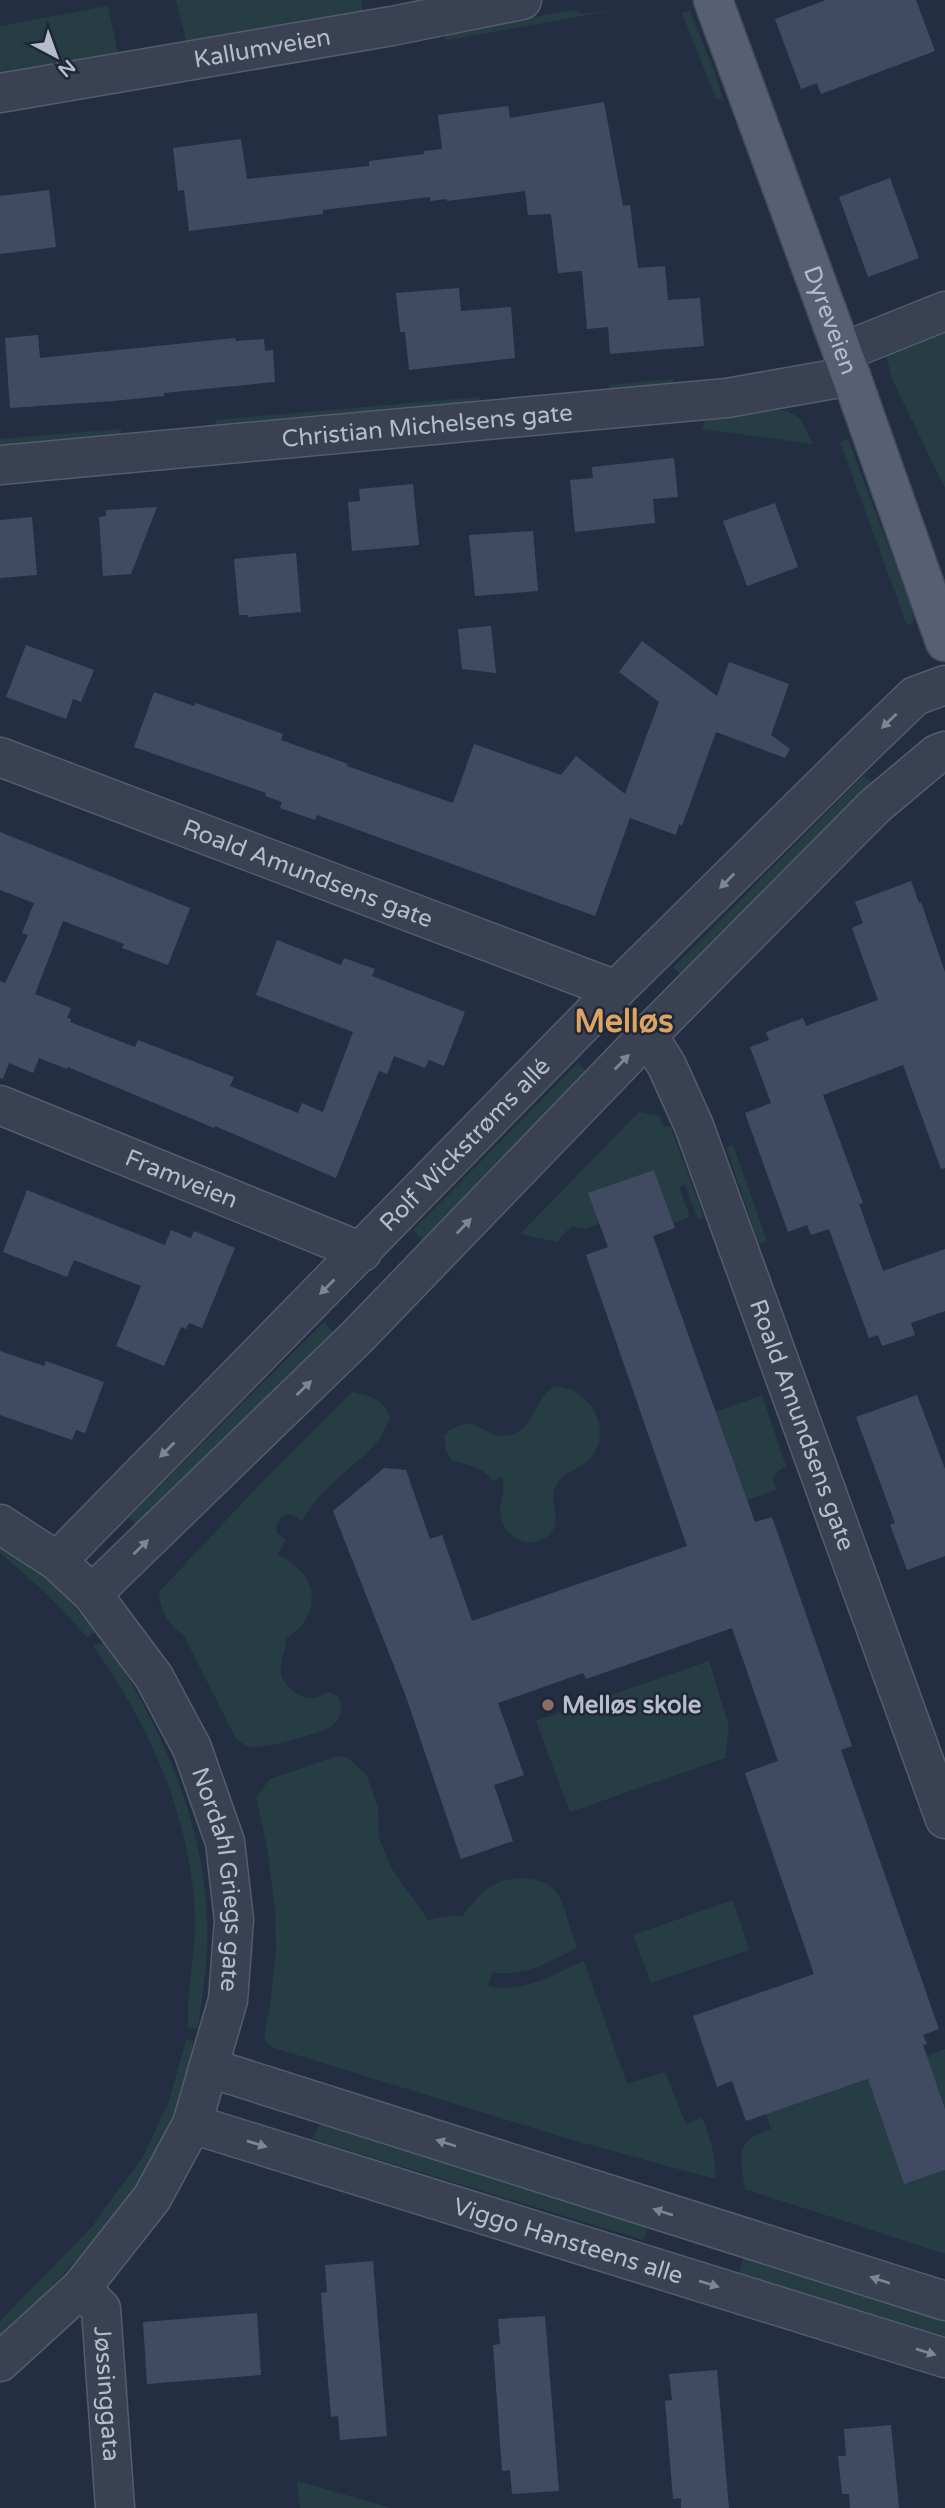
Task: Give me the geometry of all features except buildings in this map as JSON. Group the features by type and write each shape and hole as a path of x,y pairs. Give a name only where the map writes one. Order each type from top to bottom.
{"main road":[{"name":"Dyreveien","path":"713,0 847,364 945,642"}],"street":[{"name":"Kallumveien","path":"0,93 379,28 522,0"},
{"name":"Christian Michelsens gate","path":"0,465 727,398 847,364 945,311"},
{"name":"Rolf Wickstrøms allé","path":"57,1561 616,990 915,696 945,685"},
{"path":"92,1594 356,1336 875,806 937,754 945,751"},
{"name":"Roald Amundsens gate","path":"0,757 616,990"},
{"name":"Roald Amundsens gate","path":"648,1035 667,1066 694,1126 945,1819"},
{"name":"Framveien","path":"0,1105 362,1252"},
{"name":"Nordahl Griegs gate","path":"0,1524 57,1561 92,1594 154,1677 192,1748 225,1842 234,1920 228,2000 192,2124 152,2199 81,2288 0,2362"},
{"path":"210,2068 945,2301"},
{"name":"Viggo Hansteens alle","path":"192,2124 945,2358"},
{"name":"Jøssinggata","path":"81,2288 101,2309 115,2508"}],"shaded area":[{"path":"176,0 361,0 363,11 187,44"},
{"path":"108,6 118,54 0,78 0,26"},
{"path":"573,10 582,14 615,10 444,41 447,32"},
{"path":"690,11 723,100 716,99 682,13"},
{"path":"945,326 945,488 892,379 885,350"},
{"path":"674,379 673,387 613,393 608,385"},
{"path":"479,397 481,407 216,427 215,420"},
{"path":"770,409 787,412 798,418 813,444 702,429 705,420"},
{"path":"121,429 121,437 0,449 0,439"},
{"path":"848,439 912,609 913,623 907,625 840,442"},
{"path":"864,775 876,787 687,980 673,968"},
{"path":"578,1063 591,1076 425,1243 413,1230"},
{"path":"639,1112 660,1116 664,1127 670,1126 704,1217 698,1220 685,1184 679,1187 690,1217 673,1223 654,1170 589,1193 599,1223 587,1229 571,1226 557,1242 520,1234"},
{"path":"733,1144 767,1242 759,1244 726,1147"},
{"path":"324,1322 335,1334 144,1528 128,1518"},
{"path":"555,1386 575,1392 587,1401 598,1421 600,1438 588,1461 558,1482 553,1496 556,1518 551,1533 538,1541 523,1542 511,1535 503,1523 500,1508 502,1477 493,1481 479,1469 451,1460 446,1451 444,1435 465,1424 496,1435 516,1433 527,1424 543,1397"},
{"path":"352,1392 371,1397 384,1406 390,1418 383,1434 319,1497 302,1521 293,1515 285,1515 279,1521 276,1531 285,1540 278,1555 302,1572 312,1594 307,1618 286,1639 281,1666 282,1677 293,1691 308,1698 329,1692 338,1696 341,1704 340,1715 336,1723 317,1733 267,1746 249,1746 236,1739 184,1636 166,1617 159,1592 261,1483"},
{"path":"762,1395 786,1466 772,1478 776,1490 747,1500 716,1412"},
{"path":"0,1539 61,1592 96,1632 87,1637 46,1593 0,1553"},
{"path":"105,1641 147,1711 165,1749 193,1826 207,1908 207,1949 198,2029 188,2028 195,1911 184,1840 163,1771 148,1738 132,1706 93,1646"},
{"path":"709,1661 729,1727 725,1758 570,1812 536,1721"},
{"path":"337,1756 348,1758 366,1774 378,1808 379,1838 392,1869 428,1920 454,1915 462,1917 483,1892 510,1879 541,1881 557,1893 577,1948 526,1970 515,1973 493,1972 488,1986 501,1988 525,1985 584,1961 627,2084 665,2072 686,2124 702,2118 714,2156 715,2179 569,2139 271,2047 265,2040 265,2032 276,1950 275,1909 267,1847 256,1797 270,1779"},
{"path":"733,1900 749,1950 651,1983 633,1935"},
{"path":"186,2040 194,2041 179,2104 147,2170 103,2230 53,2285 0,2337 0,2321 90,2229 143,2157 169,2101"},
{"path":"945,2049 945,2109 943,2103 885,2071"},
{"path":"872,2078 904,2184 945,2170 945,2254 745,2189 742,2151 751,2139 771,2129 766,2114"},
{"path":"321,2121 649,2225 643,2240 312,2139"},
{"path":"744,2254 945,2318 945,2336 739,2273"},
{"path":"297,2481 391,2508 300,2508"}],"place":[{"name":"Melløs skole","path":"548,1705"}],"district":[{"name":"Melløs","path":"624,1022"}]}
